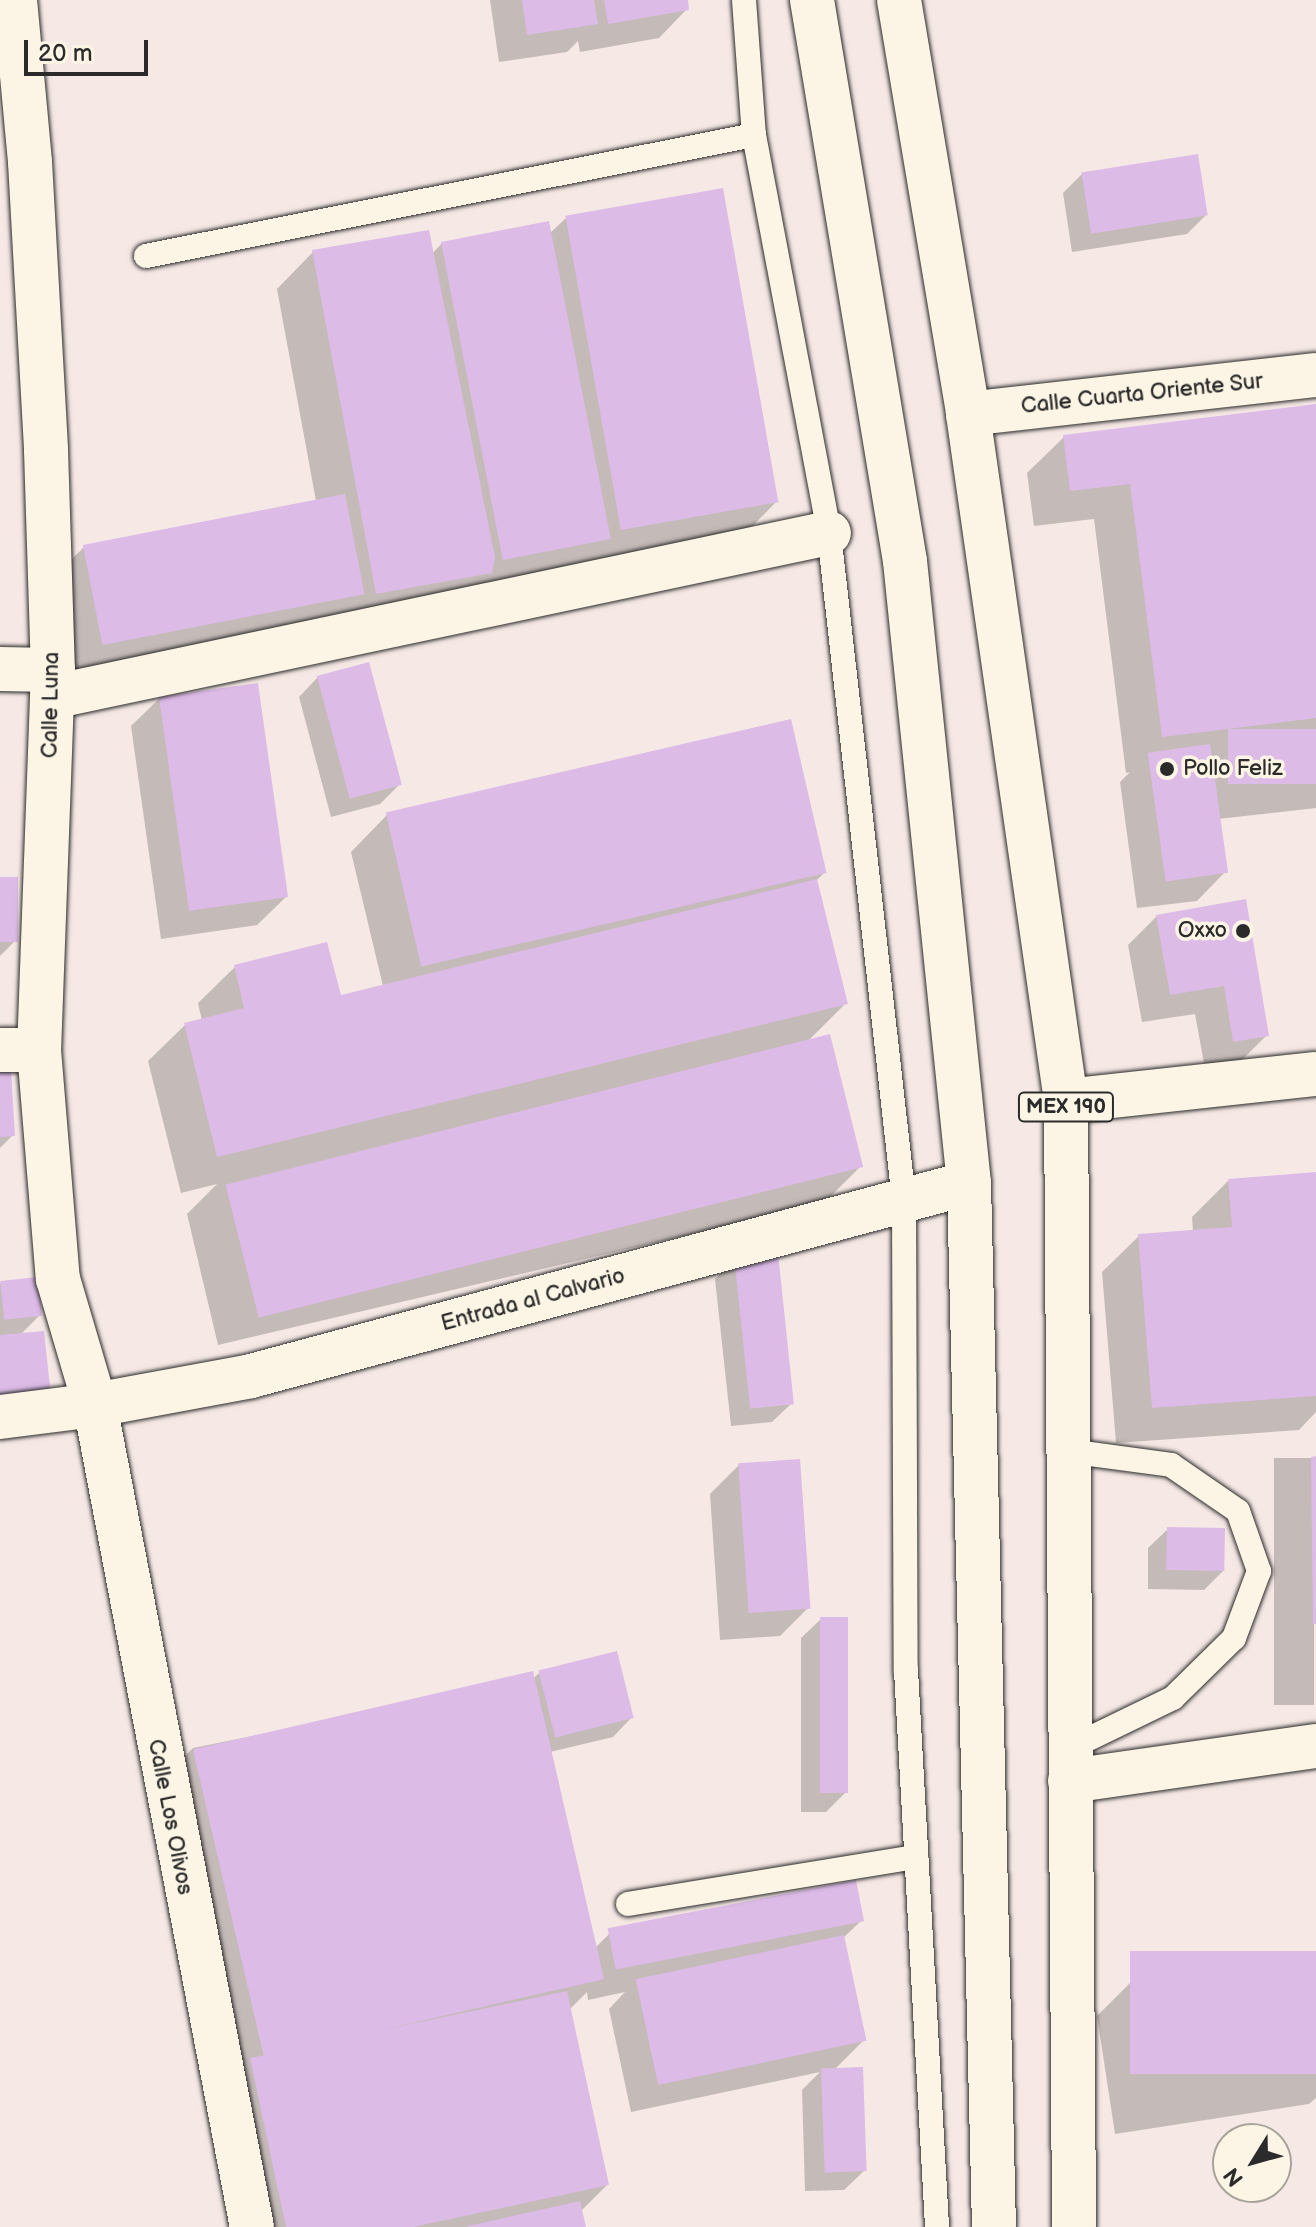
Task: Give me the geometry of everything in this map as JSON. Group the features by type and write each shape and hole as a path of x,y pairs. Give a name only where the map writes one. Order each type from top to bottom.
{"street":[{"name":"Calle Luna","path":"15,0 15,162 52,684 20,1050 58,1279 95,1405"},
{"path":"812,0 905,561 969,1183 994,2227"},
{"name":"MEX 190","path":"899,0 968,414 1066,1101 1074,2227"},
{"name":"Calle Cuarta Oriente Sur","path":"968,414 1316,375"},
{"path":"0,669 52,684 829,533"},
{"path":"1066,1101 1316,1074"},
{"name":"Entrada al Calvario","path":"0,1417 95,1405 251,1376 969,1183"},
{"name":"Calle Los Olivos","path":"95,1405 252,2227"},
{"path":"1070,1765 1316,1746"}],"lane":[{"path":"744,0 754,135 829,533 904,1201 906,1670 937,2227"},
{"path":"146,256 754,135"},
{"path":"1068,1451 1171,1465 1238,1511 1259,1571 1234,1638 1173,1698 1070,1765"},
{"path":"628,1904 916,1857"}],"building":[{"path":"522,0 594,0 598,24 527,35"},
{"path":"604,0 688,0 689,10 608,24"},
{"path":"1198,154 1208,215 1091,234 1081,172"},
{"path":"723,188 778,502 621,530 565,216"},
{"path":"549,221 611,539 503,560 441,242"},
{"path":"429,230 495,557 492,573 376,594 312,250"},
{"path":"1316,404 1316,718 1162,737 1130,484 1070,491 1063,435"},
{"path":"345,494 364,594 102,645 83,545"},
{"path":"369,662 402,785 350,799 317,676"},
{"path":"258,683 288,897 189,911 159,697"},
{"path":"791,719 827,873 421,967 386,813"},
{"path":"1228,729 1316,729 1316,784 1228,784"},
{"path":"1210,744 1228,873 1166,882 1148,753"},
{"path":"0,877 18,877 18,942 0,942"},
{"path":"817,879 848,1004 217,1157 184,1023 244,1008 234,965 327,942 341,995"},
{"path":"1246,899 1269,1036 1233,1042 1224,986 1170,995 1156,915"},
{"path":"830,1034 863,1167 259,1318 226,1185"},
{"path":"11,1070 15,1136 0,1137 0,1071"},
{"path":"1316,1172 1316,1396 1152,1408 1138,1234 1232,1227 1228,1179"},
{"path":"778,1253 794,1404 750,1409 734,1258"},
{"path":"38,1277 42,1316 4,1320 0,1281"},
{"path":"44,1331 52,1406 0,1411 0,1335"},
{"path":"1316,1456 1316,1624 1313,1624 1311,1457"},
{"path":"800,1459 810,1609 749,1613 738,1463"},
{"path":"1167,1527 1225,1528 1224,1571 1166,1570"},
{"path":"820,1617 848,1617 848,1793 820,1793"},
{"path":"617,1651 634,1718 555,1738 538,1671"},
{"path":"533,1671 604,1979 264,2057 193,1750"},
{"path":"856,1880 864,1921 616,1970 608,1928"},
{"path":"844,1935 866,2041 658,2085 636,1979"},
{"path":"1130,1951 1316,1951 1316,2074 1130,2074"},
{"path":"567,1991 609,2185 413,2227 286,2227 250,2058"},
{"path":"863,2067 867,2171 825,2172 821,2068"},
{"path":"580,2201 586,2227 468,2227 468,2226"}],"place":[{"name":"Pollo Feliz","path":"1167,769"},
{"name":"Oxxo","path":"1243,931"}]}
